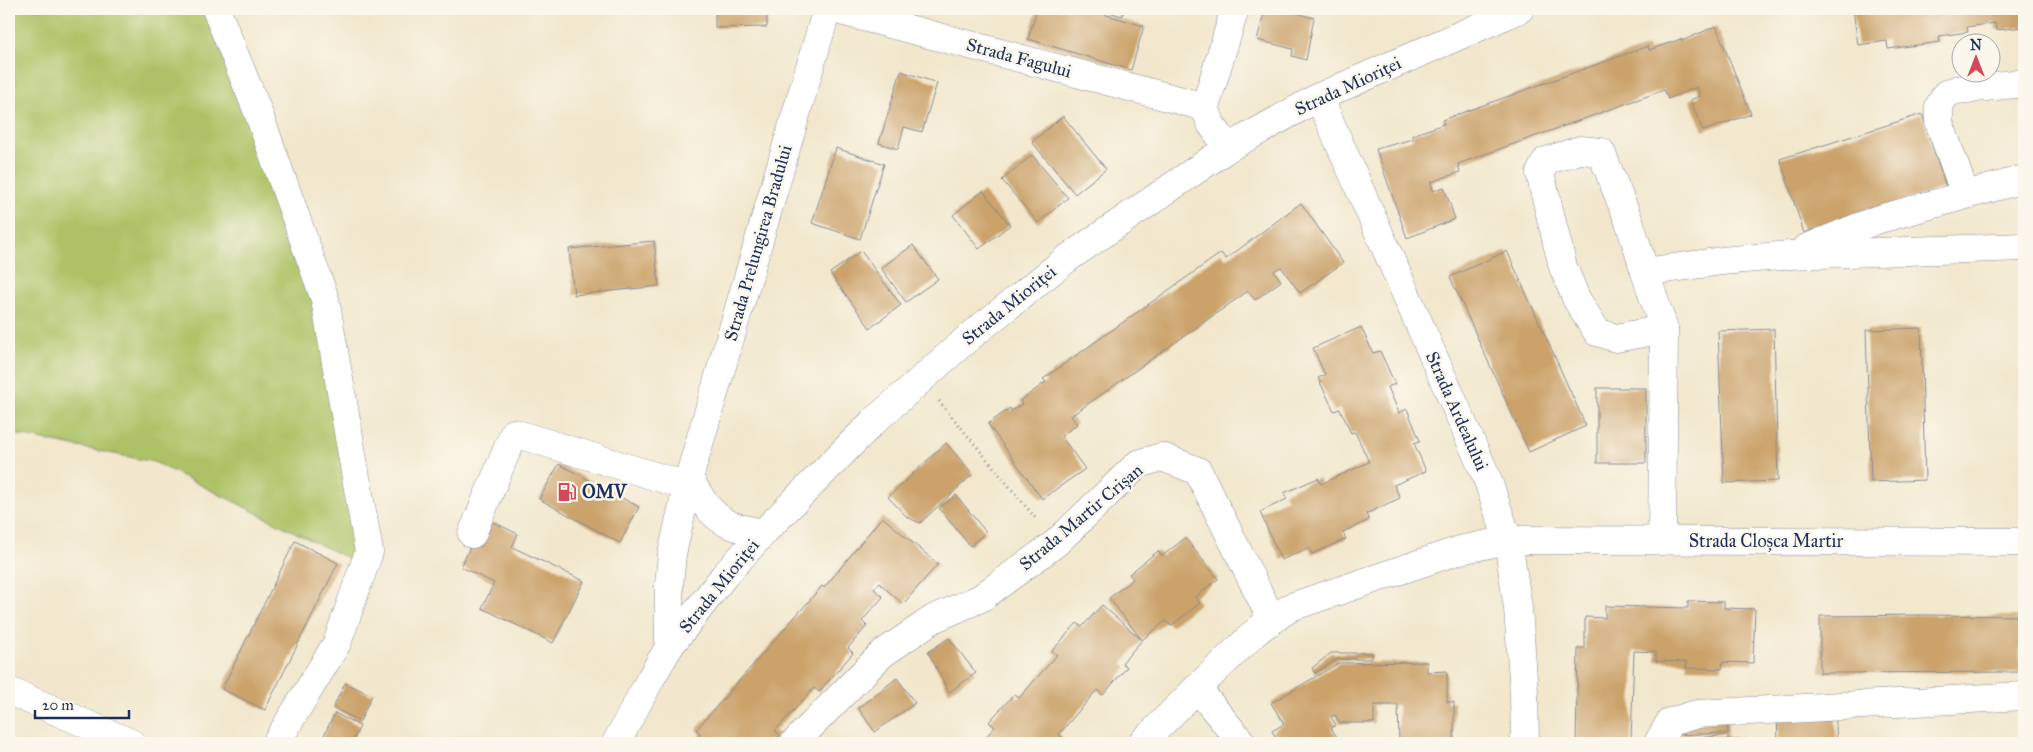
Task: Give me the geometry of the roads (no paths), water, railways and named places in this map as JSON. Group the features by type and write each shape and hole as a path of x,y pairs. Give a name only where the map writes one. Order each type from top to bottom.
{"street":[{"path":"216,9 258,112 325,299 369,552 337,643 276,743"},
{"name":"Strada Prelungirea Bradului","path":"670,647 669,586 672,554 688,482 827,9"},
{"name":"Strada Fagului","path":"833,9 1205,107"},
{"path":"1228,148 1211,124 1205,107 1235,9"},
{"name":"Strada Mioriței","path":"616,743 670,647 718,583 762,533 872,423 968,338 1068,258 1228,148 1319,97 1520,9"},
{"path":"1965,194 1939,122 1938,106 1946,94 1956,90 2024,83"},
{"name":"Strada Ardealului","path":"1319,97 1487,478 1508,540 1518,608 1525,743"},
{"path":"1662,541 1664,329 1630,224 1601,152 1580,150 1546,162 1540,173 1563,267 1577,300 1597,332 1616,338 1664,329"},
{"path":"1790,255 1876,220 2024,179"},
{"path":"1645,272 1722,261 1790,255 2024,247"},
{"path":"472,534 514,433 688,482 715,514 730,525 762,533"},
{"name":"Strada Martir Crișan","path":"794,743 882,654 933,619 981,598 1056,543 1138,464 1162,457 1198,471 1272,620"},
{"path":"1142,743 1259,629 1291,607 1460,550 1508,540"},
{"name":"Strada Cloșca Martir","path":"1508,540 2024,542"},
{"path":"1197,688 1242,743"},
{"path":"9,691 131,743"},
{"path":"1658,743 1670,722 1698,714 2024,696"}],"place":[{"name":"OMV","path":"567,492"}]}
